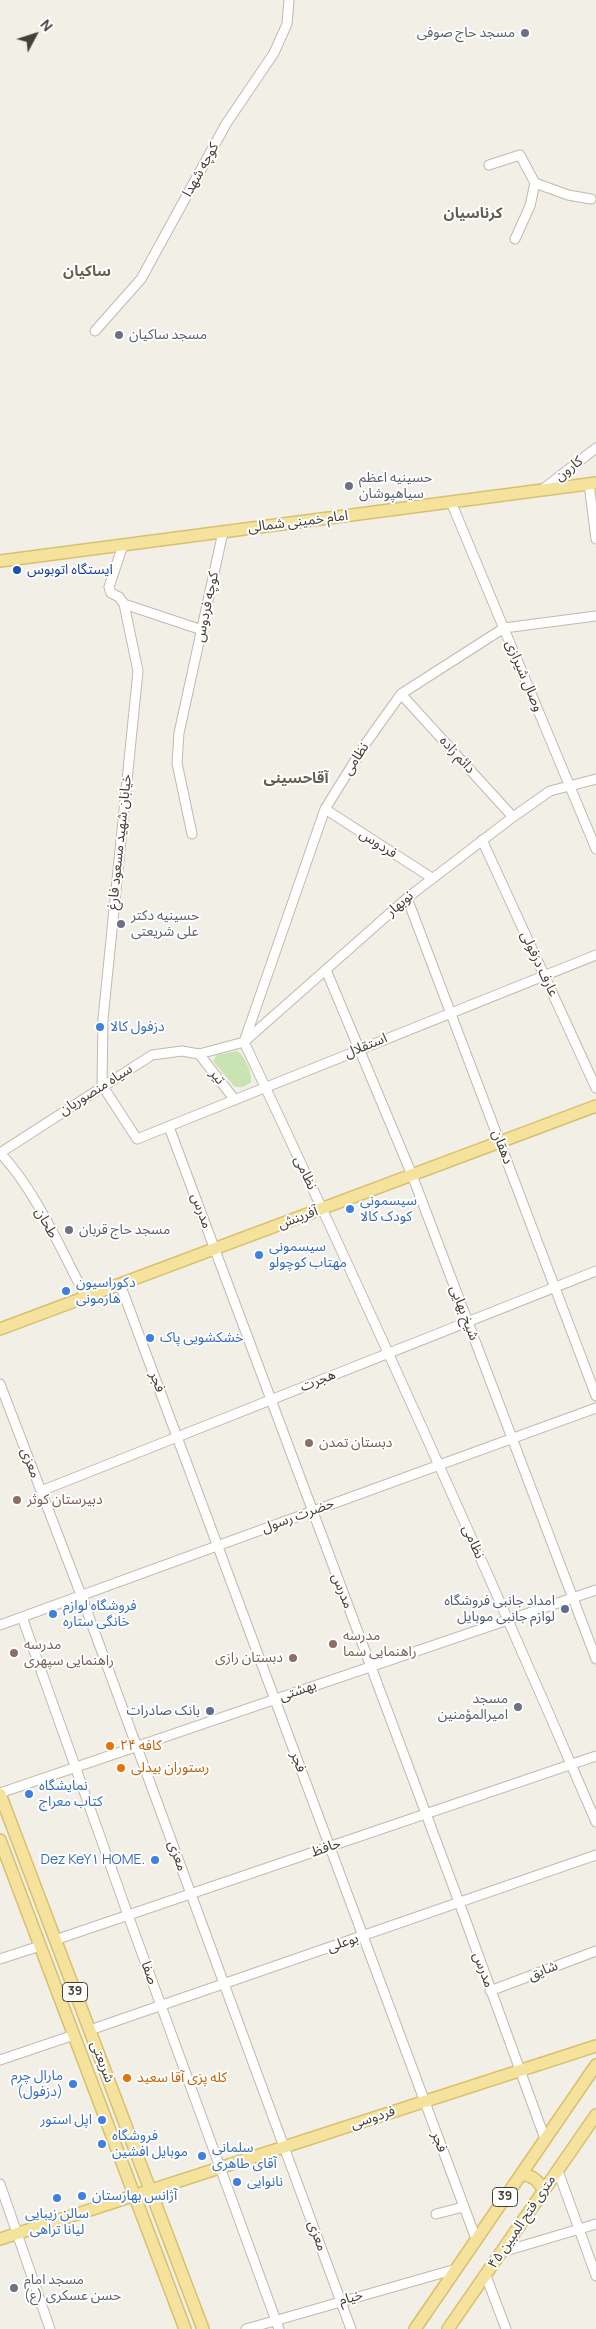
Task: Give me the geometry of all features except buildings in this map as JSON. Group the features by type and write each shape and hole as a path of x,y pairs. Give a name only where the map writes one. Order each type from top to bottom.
{"main road":[{"name":"امام خمینی شمالی","path":"0,561 592,484"},
{"name":"آفرینش","path":"0,1329 596,1106"},
{"name":"شریعتی","path":"0,1794 203,2329"},
{"name":"شریعتی","path":"0,1840 185,2329"},
{"name":"فردوسی","path":"135,2196 596,2046"},
{"name":"۴۵ متری فتح المبین","path":"418,2326 596,2065"},
{"name":"۴۵ متری فتح المبین","path":"448,2329 596,2115"},
{"path":"521,2174 532,2176 539,2181 544,2191"},
{"path":"0,2240 135,2196"}],"street":[{"name":"کوچه شهدا","path":"95,331 141,279 226,124 274,53 287,24 289,0"},
{"path":"489,165 520,155 535,183 568,196 591,199"},
{"path":"515,239 530,206 535,183"},
{"name":"کارون","path":"542,490 596,448"},
{"path":"592,484 596,539"},
{"name":"وصال شیرازی","path":"451,502 596,849"},
{"name":"کوچه فردوس","path":"192,834 177,763 179,733 223,532"},
{"name":"خیابان شهید مسعود فارغ","path":"102,1085 103,1019 106,984 138,671 124,604 119,597 111,594 109,587 123,545"},
{"path":"124,604 202,630"},
{"path":"504,628 596,616"},
{"name":"نظامی","path":"504,628 401,694 366,743 325,809 244,1042 388,1353 508,1619 596,1822"},
{"name":"دائم زاده","path":"401,694 513,817"},
{"name":"نوبهار","path":"244,1042 407,898 482,840 550,791 596,779"},
{"name":"فردوس","path":"325,809 432,878"},
{"name":"عارف دزفولی","path":"482,840 596,1088"},
{"name":"دهقان","path":"407,898 596,1396"},
{"name":"استقلال","path":"102,1085 137,1139 544,974 596,955"},
{"name":"شیخ بهایی","path":"326,970 412,1175 596,1659"},
{"name":"سیاه منصوریان","path":"0,1153 102,1085 152,1055 182,1051 199,1054 244,1042"},
{"name":"تیر","path":"199,1054 236,1100"},
{"name":"مدرس","path":"169,1127 459,1902 545,2139"},
{"name":"طحان","path":"0,1153 38,1208 86,1297"},
{"name":"هجرت","path":"41,1491 596,1271"},
{"name":"فجر","path":"120,1284 476,2239"},
{"name":"معزی","path":"0,1384 81,1596 351,2329"},
{"name":"حضرت رسول","path":"0,1625 596,1408"},
{"name":"بهشتی","path":"0,1794 596,1590"},
{"name":"صفا","path":"22,1617 277,2324"},
{"name":"حافظ","path":"56,1940 596,1756"},
{"name":"بوعلی","path":"90,2030 596,1855"},
{"path":"0,1959 40,1946"},
{"name":"شایق","path":"490,1991 596,1951"},
{"path":"0,2060 74,2035"},
{"path":"558,2170 596,2276"},
{"path":"0,2184 50,2329"},
{"path":"436,2214 463,2207"},
{"path":"502,2252 596,2224"},
{"name":"خیام","path":"246,2329 277,2324 341,2301 456,2269"},
{"path":"486,2276 506,2329"}],"green space":[{"path":"237,1051 245,1060 251,1078 251,1082 241,1087 234,1086 213,1061 217,1055"}],"place":[{"name":"مسجد حاج صوفی","path":"525,33"},
{"name":"مسجد ساکیان","path":"119,335"},
{"name":"حسینیه اعظم سیاهپوشان","path":"349,486"},
{"name":"ایستگاه اتوبوس","path":"17,570"},
{"name":"حسینیه دکتر علی شریعتی","path":"121,924"},
{"name":"دزفول کالا","path":"100,1027"},
{"name":"سیسمونی کودک کالا","path":"350,1209"},
{"name":"مسجد حاج قربان","path":"69,1230"},
{"name":"سیسمونی مهتاب کوچولو","path":"259,1255"},
{"name":"دکوراسیون هارمونی","path":"66,1291"},
{"name":"خشکشویی پاک","path":"150,1338"},
{"name":"دبستان تمدن","path":"309,1443"},
{"name":"دبیرستان کوثر","path":"17,1500"},
{"name":"امداد جانبی فروشگاه لوازم جانبی موبایل","path":"565,1609"},
{"name":"فروشگاه لوازم خانگی ستاره","path":"53,1614"},
{"name":"مدرسه راهنمایی سما","path":"333,1644"},
{"name":"مدرسه راهنمایی سپهری","path":"14,1653"},
{"name":"دبستان رازی","path":"293,1658"},
{"name":"مسجد امیرالمؤمنین","path":"518,1707"},
{"name":"بانک صادرات","path":"210,1711"},
{"name":"کافه ۲۴","path":"110,1746"},
{"name":"رستوران بیدلی","path":"121,1768"},
{"name":"نمایشگاه کتاب معراج","path":"29,1794"},
{"name":"Dez KeY۱ HOME.","path":"155,1860"},
{"name":"کله پزی آقا سعید","path":"127,2078"},
{"name":"مارال چرم (دزفول)","path":"73,2084"},
{"name":"اپل استور","path":"102,2120"},
{"name":"فروشگاه موبایل افشین","path":"102,2144"},
{"name":"سلمانی آقای طاهری","path":"202,2156"},
{"name":"نانوایی","path":"237,2182"},
{"name":"آژانس بهارستان","path":"82,2196"},
{"name":"سالن زیبایی لیانا تراهی","path":"57,2198"},
{"name":"مسجد امام حسن عسکری (ع)","path":"14,2288"}],"district":[{"name":"کرناسیان","path":"473,214"},
{"name":"ساکیان","path":"87,272"},
{"name":"آقاحسینی","path":"296,779"}]}
